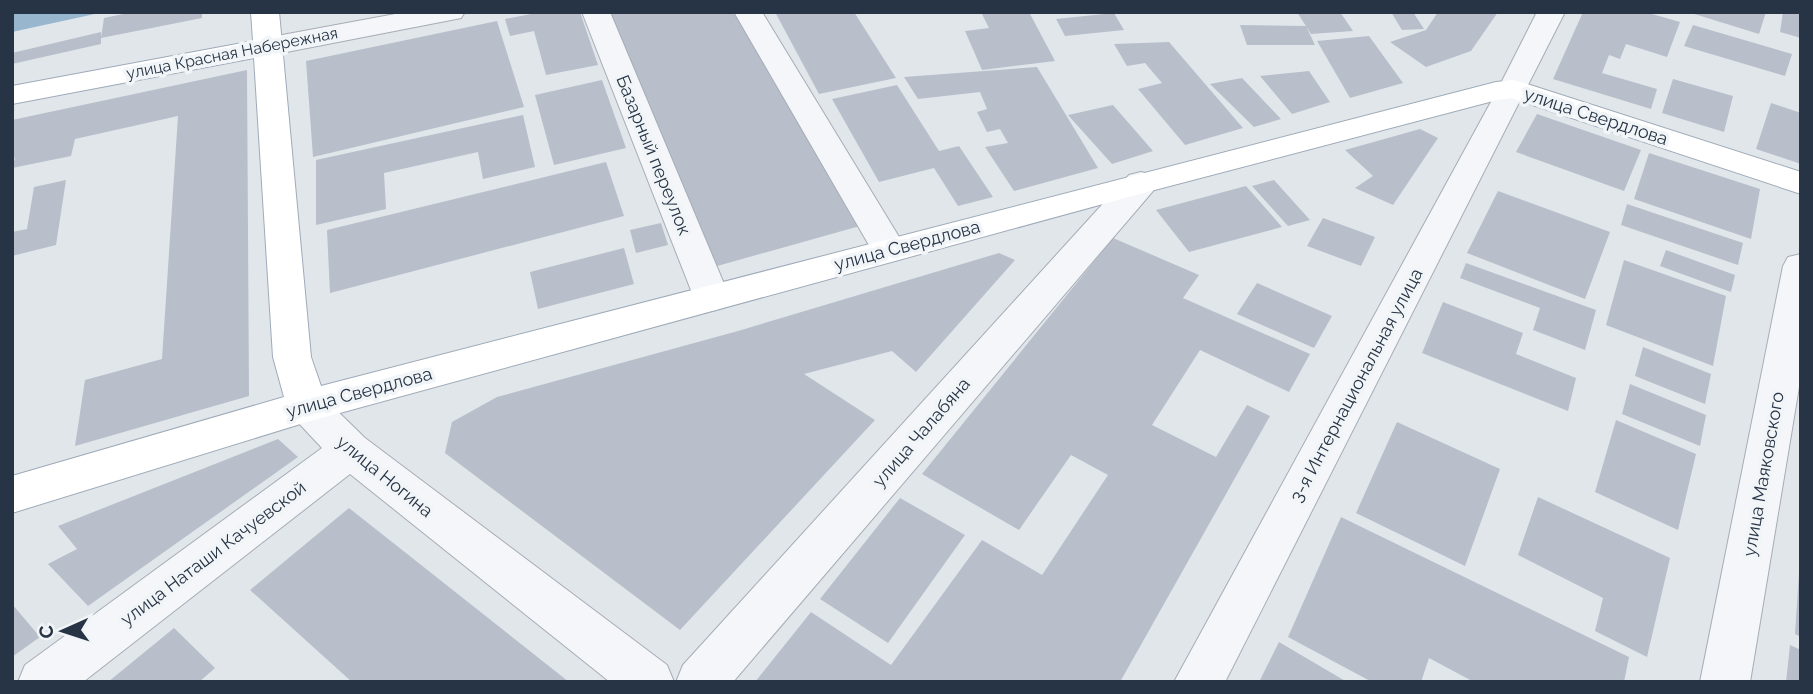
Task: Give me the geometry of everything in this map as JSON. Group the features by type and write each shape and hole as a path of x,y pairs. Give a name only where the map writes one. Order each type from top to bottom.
{"main road":[{"name":"улица Ногина","path":"265,12 292,357 307,406"},
{"name":"улица Красная Набережная","path":"12,95 266,47"},
{"name":"улица Свердлова","path":"12,495 307,406 1478,94 1513,89 1801,183"}],"street":[{"name":"улица Красная Набережная","path":"266,47 451,12"},
{"name":"Базарный переулок","path":"596,12 712,298"},
{"path":"748,12 889,250"},
{"name":"3-я Интернациональная улица","path":"1199,682 1513,89 1551,12"},
{"name":"улица Чалабяна","path":"701,682 1142,183"},
{"name":"улица Маяковского","path":"1725,682 1801,266"},
{"name":"улица Ногина","path":"307,406 349,450 649,682"},
{"name":"улица Наташи Качуевской","path":"43,682 349,450"}],"water":[{"path":"12,12 104,12 12,32"}],"building":[{"path":"133,12 202,12 202,18 101,38 104,18"},
{"path":"541,12 580,12 598,65 546,75 534,31 510,36 505,19"},
{"path":"604,12 743,12 867,224 710,268"},
{"path":"775,12 854,12 896,78 819,94"},
{"path":"981,12 1029,12 1055,61 982,70 965,31 989,28"},
{"path":"1297,12 1340,12 1353,31 1311,34"},
{"path":"1391,12 1413,12 1424,29 1402,30"},
{"path":"1438,12 1498,12 1471,51 1426,67 1390,42 1426,30"},
{"path":"1583,12 1645,12 1680,22 1667,57 1626,44 1620,59 1609,55 1602,73 1657,89 1651,109 1553,79"},
{"path":"1688,12 1766,12 1759,34"},
{"path":"1783,12 1801,13 1801,38 1780,32"},
{"path":"1114,13 1124,30 1065,36 1056,19"},
{"path":"497,21 524,107 313,157 306,61"},
{"path":"1240,25 1306,26 1315,45 1247,45"},
{"path":"1693,25 1792,54 1785,76 1684,46"},
{"path":"101,32 101,44 12,64 12,53"},
{"path":"1369,36 1403,83 1350,98 1317,41"},
{"path":"1169,42 1243,128 1185,145 1138,89 1162,83 1145,63 1127,66 1114,44"},
{"path":"1037,67 1098,168 1014,191 985,147 1008,143 1000,129 987,132 977,112 987,109 980,92 918,99 904,77"},
{"path":"247,70 249,396 75,446 85,380 162,359 178,116 75,139 71,156 12,168 15,158 12,158 12,120"},
{"path":"1309,71 1330,102 1292,114 1260,76"},
{"path":"1242,78 1281,119 1254,127 1210,84"},
{"path":"1673,79 1733,96 1724,132 1662,113"},
{"path":"602,80 626,148 554,165 535,95"},
{"path":"897,85 939,151 959,146 993,197 958,206 934,168 879,182 832,99"},
{"path":"1771,103 1801,113 1801,164 1756,149"},
{"path":"1113,105 1153,151 1112,164 1068,115"},
{"path":"1537,114 1641,150 1624,191 1516,152"},
{"path":"523,115 535,167 483,179 478,152 384,173 386,209 316,225 316,160"},
{"path":"1420,129 1438,138 1393,205 1355,188 1373,176 1345,150"},
{"path":"1649,153 1760,189 1751,239 1634,199"},
{"path":"606,162 624,216 330,293 327,230"},
{"path":"66,180 56,245 12,256 12,232 27,229 34,187"},
{"path":"1274,180 1310,220 1288,226 1252,186"},
{"path":"1246,186 1282,227 1189,252 1156,210"},
{"path":"1498,191 1610,232 1585,299 1467,253"},
{"path":"1627,204 1743,243 1738,265 1621,225"},
{"path":"1323,218 1375,237 1361,266 1307,246"},
{"path":"661,223 668,245 636,253 630,230"},
{"path":"1113,238 1199,275 1183,298 1310,354 1289,392 1200,350 1152,425 1216,457 1247,405 1270,416 1120,682 755,682 811,612 891,665 982,540 1042,575 1108,475 1071,455 1019,530 922,474"},
{"path":"624,248 634,284 538,309 530,272"},
{"path":"1666,250 1735,275 1731,292 1660,266"},
{"path":"999,253 1015,260 916,372 892,351 804,374 875,420 680,630 445,453 452,422 497,397 738,331"},
{"path":"1624,260 1726,296 1713,366 1606,325"},
{"path":"1466,263 1596,310 1585,350 1533,330 1540,308 1460,278"},
{"path":"1257,283 1332,316 1314,348 1237,314"},
{"path":"1443,302 1523,333 1516,354 1576,378 1568,411 1422,353"},
{"path":"1643,347 1711,374 1705,404 1635,376"},
{"path":"1630,384 1706,415 1700,446 1622,414"},
{"path":"1616,420 1696,454 1678,530 1595,492"},
{"path":"1397,422 1500,469 1465,566 1356,513"},
{"path":"278,439 298,457 88,606 48,564 77,549 58,526"},
{"path":"1538,497 1670,558 1647,657 1595,631 1603,598 1518,555"},
{"path":"900,498 965,535 888,643 820,599"},
{"path":"349,508 569,682 352,682 250,590"},
{"path":"1341,517 1629,657 1624,682 1474,682 1429,658 1421,682 1372,682 1288,637"},
{"path":"1801,573 1801,637 1795,634"},
{"path":"12,604 40,637 12,657"},
{"path":"174,628 215,668 199,682 108,682"},
{"path":"1279,642 1347,682 1259,682"},
{"path":"1790,645 1801,650 1801,682 1786,682"}]}
